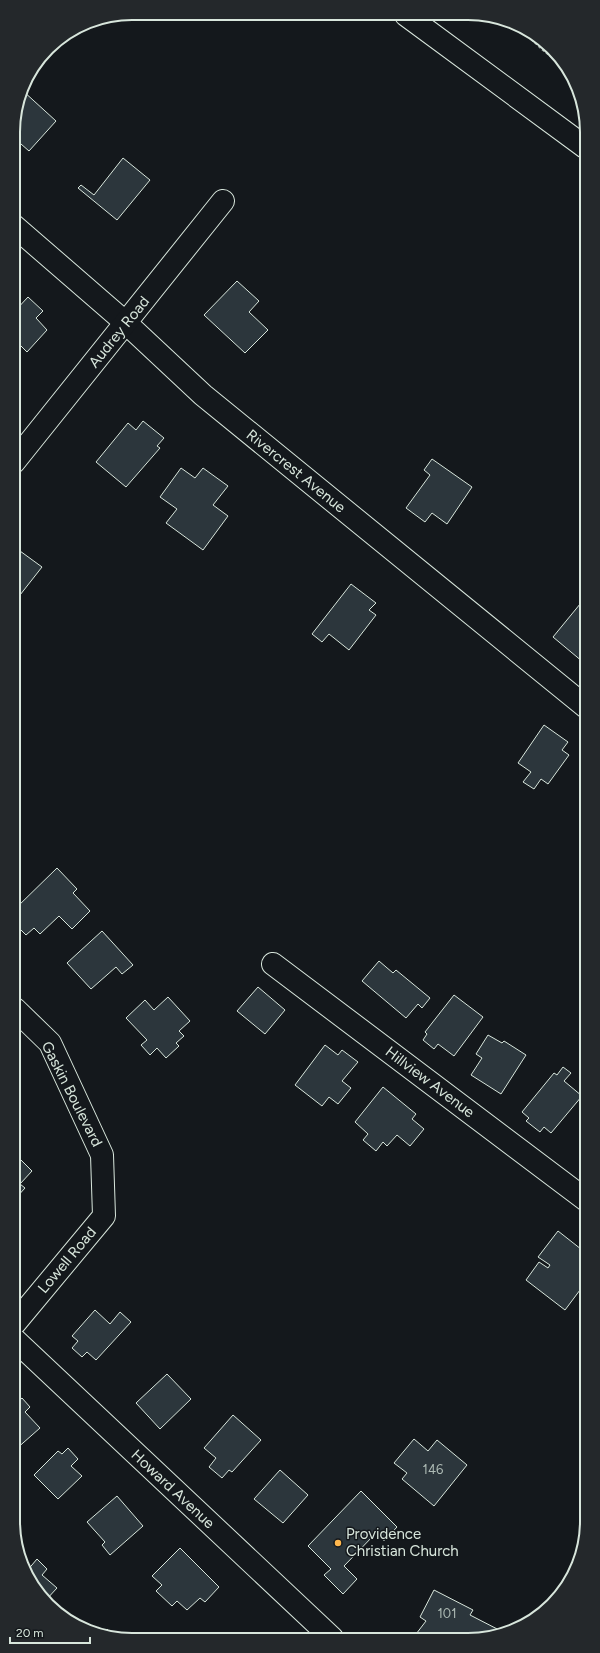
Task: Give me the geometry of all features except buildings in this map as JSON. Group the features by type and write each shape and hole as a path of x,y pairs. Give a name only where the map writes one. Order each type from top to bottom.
{"street":[{"path":"413,20 580,143"},
{"name":"Audrey Road","path":"20,455 223,200"},
{"name":"Rivercrest Avenue","path":"20,231 126,323 203,395 580,702"},
{"name":"Hillview Avenue","path":"273,964 580,1195"},
{"name":"Gaskin Boulevard","path":"20,1014 50,1043 102,1155 104,1216"},
{"name":"Lowell Road","path":"20,1317 104,1216"},
{"name":"Howard Avenue","path":"20,1345 327,1633"}],"path":[{"path":"535,42 547,53"}],"place":[{"name":"Providence Christian Church","path":"338,1543"}]}
